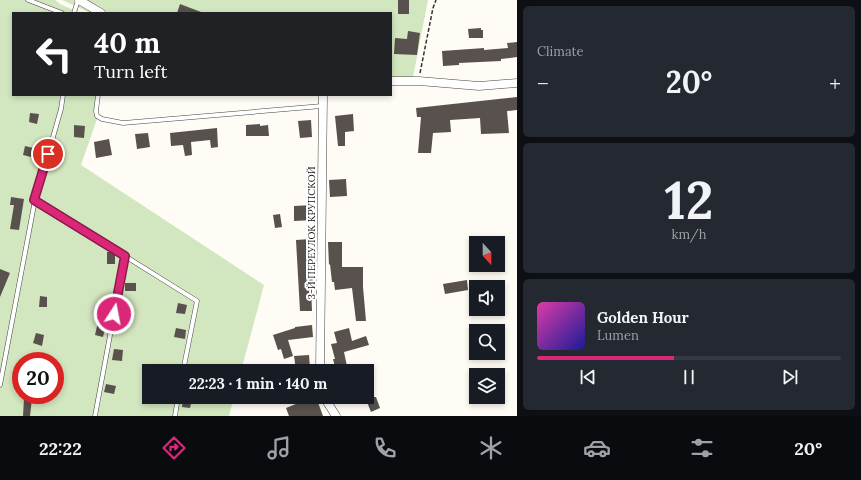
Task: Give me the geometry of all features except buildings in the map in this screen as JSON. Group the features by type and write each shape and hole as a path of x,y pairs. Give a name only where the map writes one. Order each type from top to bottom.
{"street":[{"path":"79,0 99,12"},
{"path":"392,81 419,81 479,86 517,83"},
{"name":"3-Й ПЕРЕУЛОК КРУПСКОЙ","path":"320,364 323,96"},
{"path":"328,404 336,416"}],"lane":[{"path":"28,0 59,12"},
{"path":"74,12 79,0"},
{"path":"0,385 34,200 61,109 63,96"},
{"path":"98,96 96,111 97,116 102,119 123,123 322,106"},
{"path":"34,200 196,301 184,364"},
{"path":"95,416 125,256"},
{"path":"175,416 177,404"}],"path":[{"path":"419,81 433,8 436,0"}],"green space":[{"path":"0,0 55,0 60,4 78,12 12,12 12,96 100,96 98,116 81,165 264,285 243,364 142,364 142,404 232,404 229,416 0,416"},
{"path":"62,0 428,0 413,77 392,78 392,12 89,12"}],"route":[{"path":"48,154 34,200 125,256 114,314"}]}
